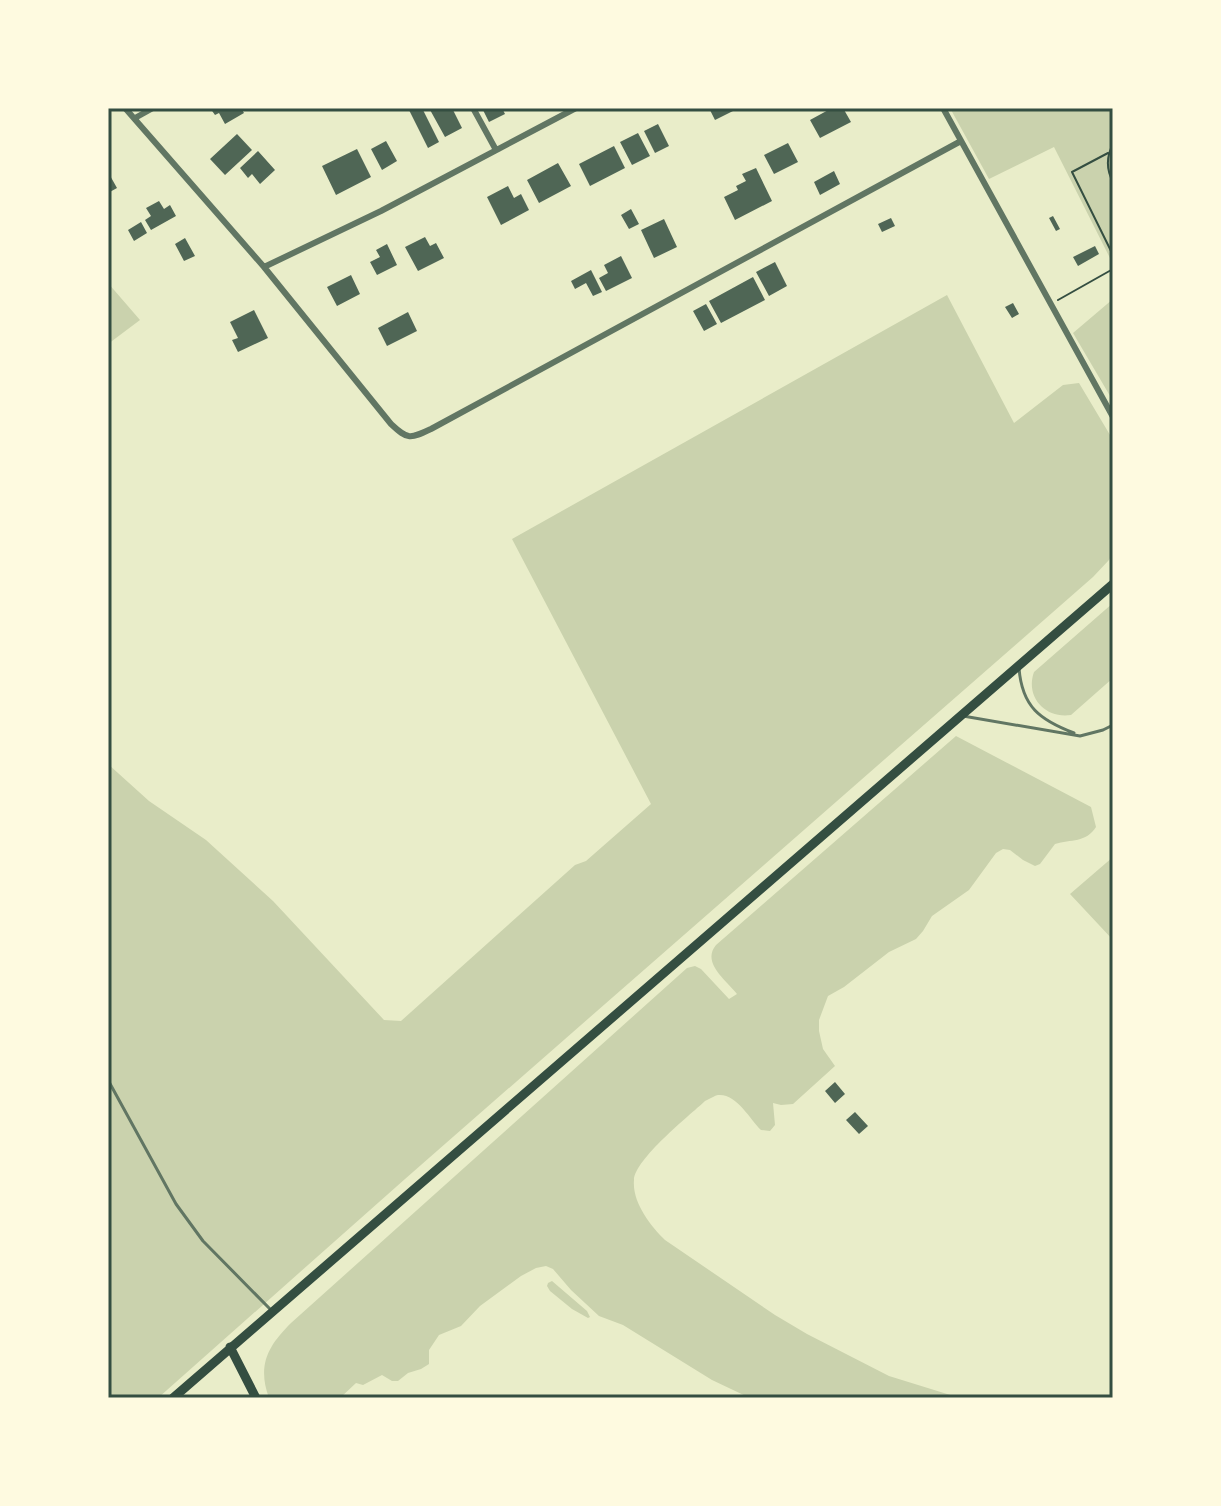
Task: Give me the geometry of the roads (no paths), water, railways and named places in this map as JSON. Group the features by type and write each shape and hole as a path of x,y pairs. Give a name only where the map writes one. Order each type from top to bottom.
{"main road":[{"path":"173,1398 1113,584"},
{"path":"230,1347 256,1398"}],"street":[{"path":"125,108 264,267 391,424 409,438 961,141"},
{"path":"135,118 153,108"},
{"path":"473,108 496,150"},
{"path":"264,267 381,211 576,108"},
{"path":"943,108 1113,417"}],"lane":[{"path":"1019,664 1020,681 1031,706 1054,725 1080,736"},
{"path":"959,716 1080,736 1113,725"},
{"path":"108,1080 176,1204 228,1268 272,1310"}]}
